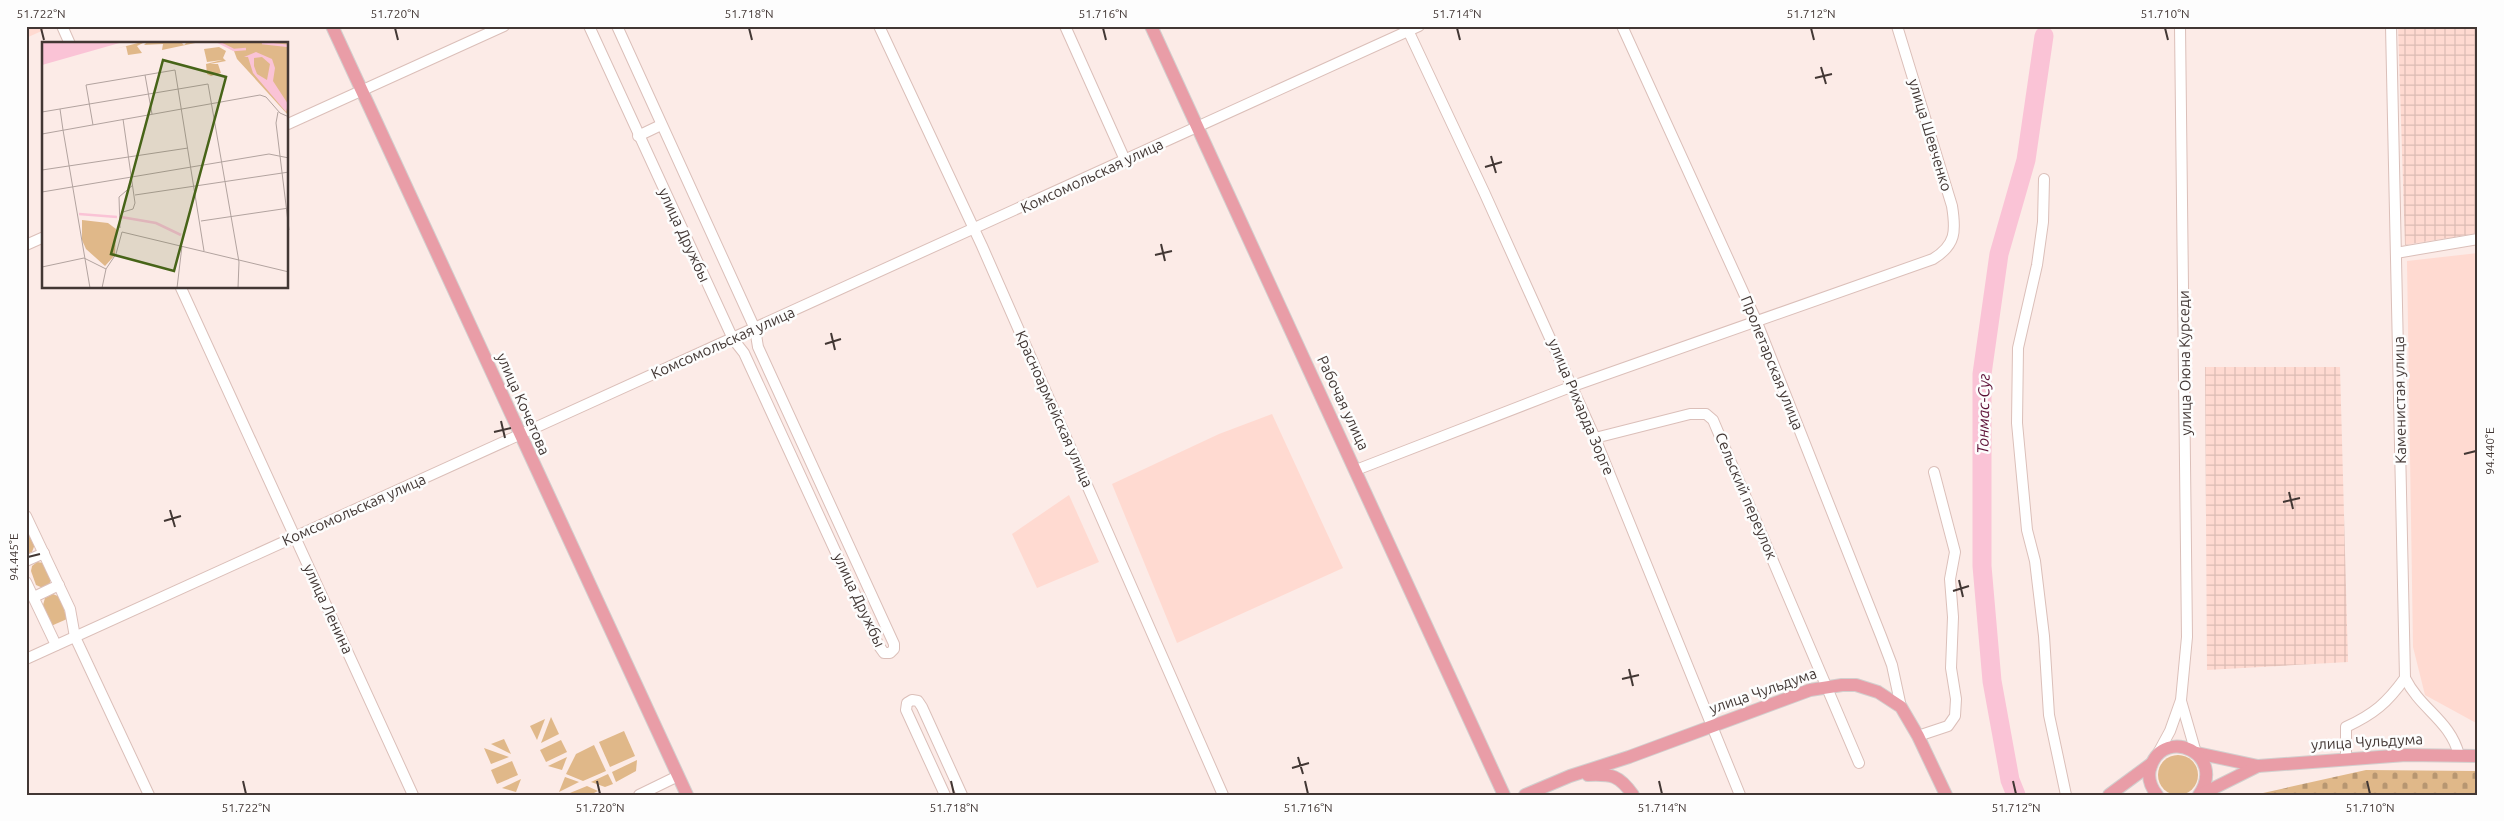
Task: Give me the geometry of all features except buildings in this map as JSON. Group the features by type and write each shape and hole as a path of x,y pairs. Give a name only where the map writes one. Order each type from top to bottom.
{"main road":[{"name":"улица Кочетова","path":"332,26 687,795"},
{"name":"Рабочая улица","path":"1151,26 1504,795"},
{"name":"улица Чульдума","path":"1525,795 1570,776 1629,757 1712,725 1827,686 1856,685 1878,692 1901,707 1918,736 1946,795"},
{"name":"улица Чульдума","path":"2154,760 2170,747 2179,746 2196,753 2258,766 2346,759 2478,756"},
{"path":"2196,753 2206,768 2206,778 2199,795"},
{"path":"1629,757 1624,765 1623,781 1633,795"},
{"path":"2154,760 2149,779 2154,794"},
{"path":"2109,795 2154,760"},
{"name":"улица Чульдума","path":"2199,795 2258,766"},
{"path":"1934,773 1941,795"},
{"name":"улица Чульдума","path":"1570,776 1601,774 1615,776 1623,781"}],"street":[{"path":"62,26 69,42"},
{"path":"289,124 504,26"},
{"name":"улица Дружбы","path":"589,26 638,136 733,339 744,353 880,649 884,653 890,653 894,649 894,644 758,347 755,329 617,26"},
{"name":"Красноармейская улица","path":"879,26 974,230 1223,795"},
{"path":"1064,26 1125,160"},
{"name":"Комсомольская улица","path":"26,659 974,230 1407,29 1419,26"},
{"name":"Пролетарская улица","path":"1622,26 1756,320 1892,665 1901,707"},
{"name":"улица Шевченко","path":"1756,320 1933,259 1944,252 1950,244 1955,223 1952,206 1897,26"},
{"name":"улица Оюна Курседи","path":"2154,760 2170,731 2181,700 2187,637 2180,26"},
{"name":"Каменистая улица","path":"2391,26 2405,678"},
{"name":"улица Рихарда Зорге","path":"1407,29 1573,386 1740,795"},
{"path":"638,136 661,124"},
{"path":"2044,179 2043,222 2037,265 2018,348 2016,423 2027,530 2035,561 2044,636 2049,714 2066,795"},
{"path":"26,245 42,238"},
{"path":"2396,253 2478,239"},
{"name":"улица Ленина","path":"181,289 413,795"},
{"path":"1356,470 1573,386 1756,320"},
{"name":"Сельский переулок","path":"1595,438 1690,414 1706,414 1713,420 1860,762"},
{"path":"1918,736 1948,726 1955,716 1956,699 1951,668 1953,617 1950,579 1955,552 1934,472"},
{"path":"26,516 70,609 75,636 149,795"},
{"path":"26,561 44,553"},
{"path":"841,563 854,557"},
{"path":"26,582 56,645"},
{"path":"34,597 59,586"},
{"path":"2346,759 2346,727 2369,716 2389,701 2405,678 2413,694 2455,739 2459,755"},
{"path":"945,795 906,710 907,704 912,700 918,701 922,707 962,795"},
{"name":"улица Оюна Курседи","path":"2181,700 2189,734 2196,753"},
{"path":"639,795 678,776"}],"shaded area":[{"path":"26,26 42,26 44,30 26,38"},
{"path":"2398,26 2478,26 2478,233 2405,245"},
{"path":"2478,253 2478,724 2425,695 2413,647 2407,261"},
{"path":"2205,367 2340,367 2348,662 2207,670"},
{"path":"1272,414 1343,568 1177,643 1112,484 1219,434"},
{"path":"1069,495 1099,562 1037,588 1012,534"}],"green space":[{"path":"26,525 35,544 32,552 27,554"},
{"path":"37,562 44,563 51,578 49,586 43,588 36,585 31,571 32,566"},
{"path":"53,594 60,597 67,619 51,626 43,605 45,598"},
{"path":"551,717 559,734 541,743"},
{"path":"545,719 537,740 530,726"},
{"path":"624,731 635,756 610,767 599,742"},
{"path":"504,739 511,754 491,744"},
{"path":"561,740 567,752 546,762 540,750"},
{"path":"594,745 606,771 583,781 566,774 576,754"},
{"path":"484,748 509,757 491,764"},
{"path":"2182,755 2189,758 2195,764 2198,775 2197,783 2189,792 2182,795 2174,795 2167,792 2159,783 2158,771 2161,764 2170,756"},
{"path":"567,757 562,770 548,766"},
{"path":"637,760 636,771 616,782 612,772"},
{"path":"512,761 518,775 497,784 491,770"},
{"path":"2366,770 2478,771 2478,795 2254,795"},
{"path":"608,774 613,784 605,787 591,782"},
{"path":"565,777 579,782 559,792"},
{"path":"521,779 516,792 502,788"},
{"path":"587,786 598,791 590,795 565,795"}],"waterway":[{"name":"Тонмас-Суг","path":"2016,795 2010,780 1992,681 1982,566 1982,374 1999,254 2026,160 2044,36"}]}
